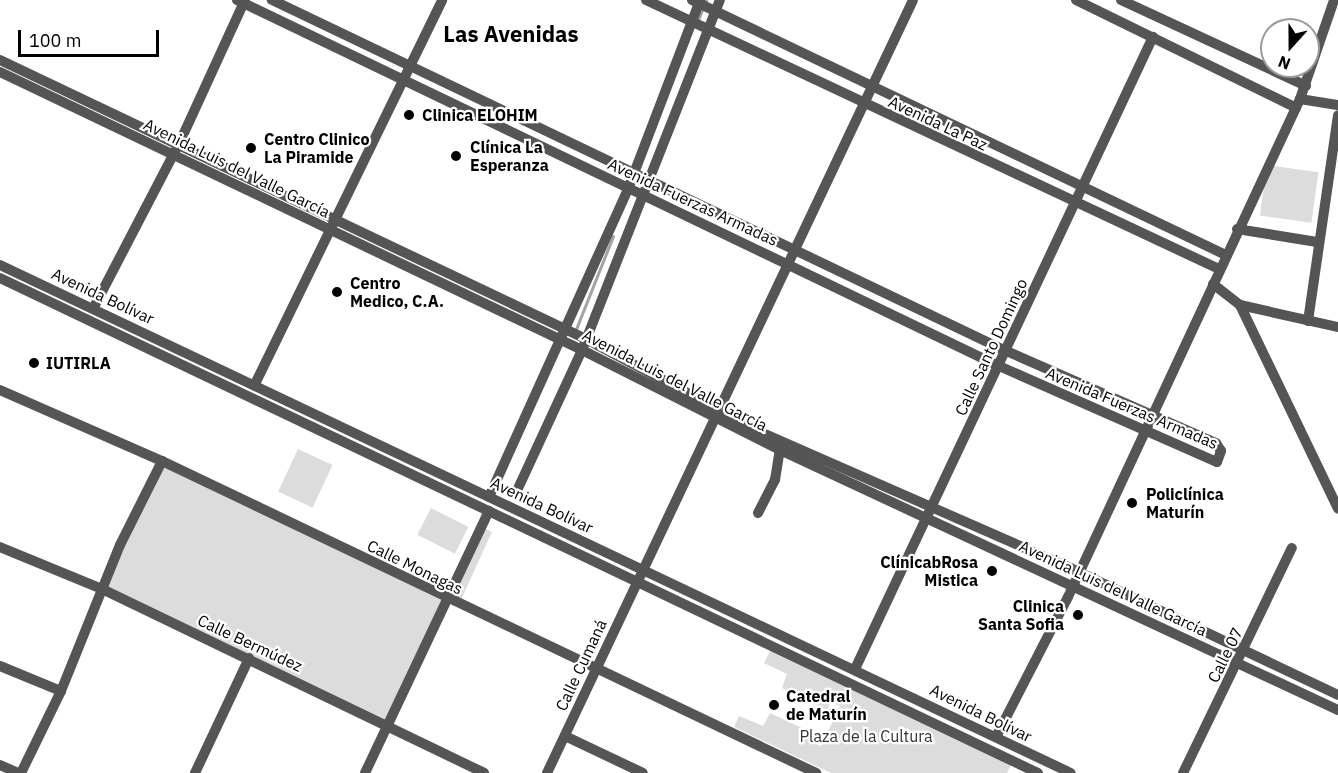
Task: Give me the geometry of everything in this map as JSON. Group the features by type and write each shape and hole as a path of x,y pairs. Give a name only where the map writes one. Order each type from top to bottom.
{"street":[{"name":"Avenida Fuerzas Armadas","path":"242,1 999,366 1217,462 1220,446 1006,351 272,0"},
{"path":"255,384 442,0"},
{"name":"Avenida La Paz","path":"646,0 864,105 1219,269"},
{"path":"702,4 720,0"},
{"name":"Calle Cumaná","path":"547,773 913,0"},
{"path":"1076,0 1298,103 1338,105"},
{"path":"1121,0 1306,86"},
{"path":"996,737 1073,585 1146,432 1237,229 1306,86 1334,0"},
{"path":"94,308 177,149 242,1"},
{"path":"515,495 582,350 650,181 702,4"},
{"path":"489,497 567,330 629,189 697,25 702,4"},
{"name":"Avenida La Paz","path":"702,4 872,88 1226,255"},
{"name":"Calle Santo Domingo","path":"855,669 1006,351 1079,187 1153,37"},
{"name":"Avenida Luis del Valle García","path":"0,60 582,350 765,434 1079,572 1338,694"},
{"name":"Avenida Luis del Valle García","path":"0,72 177,149"},
{"path":"1308,321 1317,242 1338,115"},
{"name":"Avenida Luis del Valle García","path":"333,225 586,339 719,413 780,450 1338,710"},
{"path":"1237,229 1317,242"},
{"name":"Avenida Bolívar","path":"0,265 1071,773"},
{"name":"Avenida Bolívar","path":"0,278 1038,773"},
{"path":"1213,284 1240,305 1338,327"},
{"path":"1240,305 1338,509"},
{"name":"Calle Monagas","path":"0,390 162,461 816,773"},
{"path":"758,513 775,480 780,450"},
{"path":"0,765 20,773 61,691 102,589 162,461"},
{"path":"365,773 489,512"},
{"name":"Calle Bermúdez","path":"0,547 102,589 387,724 484,773"},
{"name":"Calle 07","path":"1183,773 1239,663 1292,548"},
{"path":"195,773 249,658"},
{"path":"0,666 61,691"},
{"path":"565,736 643,773"}],"green space":[{"path":"1267,165 1318,172 1311,223 1260,216"},
{"path":"298,449 332,465 313,508 278,492"},
{"path":"162,461 448,599 482,527 492,532 459,604 449,599 387,724 102,589"},
{"path":"431,508 468,527 455,554 417,535"},
{"name":"Plaza de la Cultura","path":"771,649 1011,765 1007,773 831,773 734,727 739,716 763,726 770,713 815,734 812,742 821,746 840,706 831,702 827,710 782,688 787,674 764,663"}],"waterway":[{"path":"698,20 706,0"},
{"path":"576,329 613,236"}],"place":[{"name":"Clinica ELOHIM","path":"409,115"},
{"name":"Centro Clinico La Piramide","path":"251,148"},
{"name":"Clínica La Esperanza","path":"456,156"},
{"name":"Centro Medico, C.A.","path":"337,292"},
{"name":"IUTIRLA","path":"34,363"},
{"name":"Policlínica Maturín","path":"1132,503"},
{"name":"ClínicabRosa Mistica","path":"992,571"},
{"name":"Clinica Santa Sofia","path":"1078,615"},
{"name":"Catedral de Maturín","path":"774,705"}],"district":[{"name":"Las Avenidas","path":"511,34"}]}
